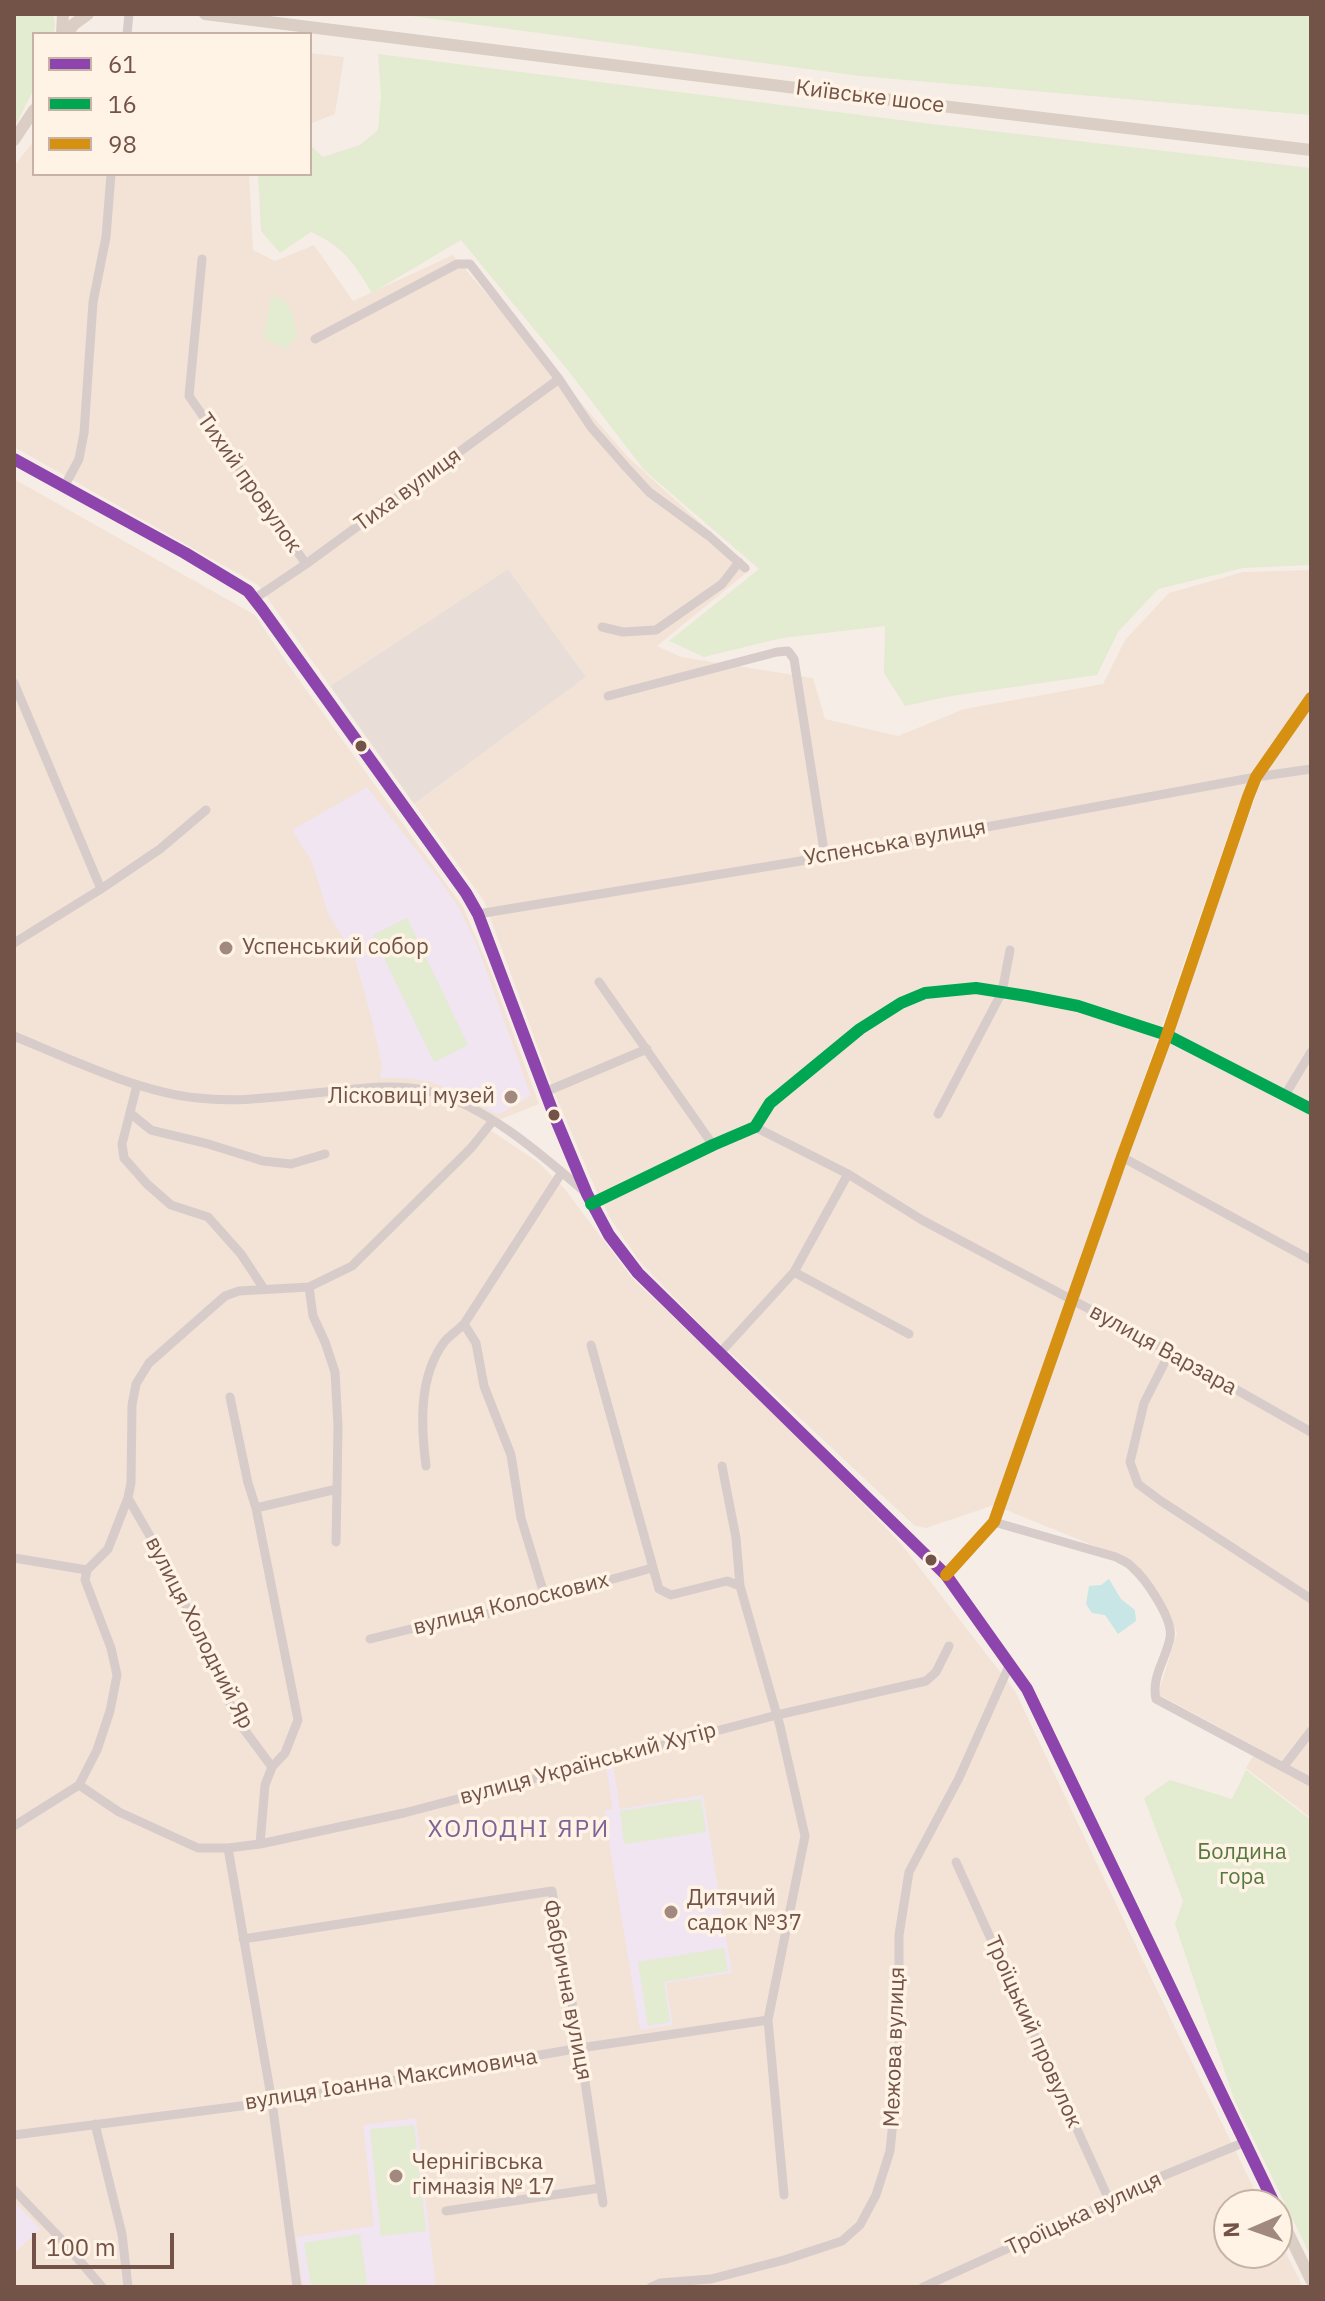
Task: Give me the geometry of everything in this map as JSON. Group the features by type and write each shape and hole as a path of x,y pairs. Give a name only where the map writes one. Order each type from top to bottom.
{"main road":[{"path":"66,32 88,14"},
{"name":"Київське шосе","path":"205,14 1311,150"},
{"path":"14,140 32,113"},
{"path":"14,459 185,553 248,591 254,599 478,914 545,1092 589,1199 609,1235 638,1273 946,1575 1027,1689 1267,2189"},
{"path":"946,1575 994,1522 1256,777 1311,698"},
{"path":"1293,2242 1311,2280"}],"street":[{"path":"64,487 79,459 84,433 93,302 106,237 111,176"},
{"name":"Тихий провулок","path":"202,259 189,396 306,564"},
{"path":"315,339 457,264 470,264 559,379 591,427 649,492 709,536 742,565 722,584 656,630 623,632 602,627"},
{"name":"Тиха вулиця","path":"254,599 559,379"},
{"path":"608,696 788,651 794,659 825,857"},
{"path":"14,683 101,889"},
{"name":"Успенська вулиця","path":"478,914 825,857 1311,769"},
{"path":"14,943 160,849 206,810"},
{"path":"938,1114 1002,992 1010,950"},
{"path":"599,982 713,1145"},
{"path":"14,1036 137,1085 196,1098 245,1100 355,1089 426,1091 462,1102 545,1156 589,1199 755,1127 770,1103 860,1029 901,1003 925,993 976,988 1078,1006 1167,1035 1311,1109"},
{"path":"545,1092 647,1049"},
{"path":"1285,1095 1311,1052"},
{"path":"137,1085 122,1144 124,1158 171,1205 208,1217 241,1254 264,1289"},
{"path":"130,1113 151,1130 263,1161 291,1164 325,1154"},
{"path":"14,1826 79,1785 106,1724 117,1675 111,1648 85,1580 87,1570 108,1549 128,1498 132,1405 136,1384 149,1363 225,1296 239,1291 309,1287 352,1266 471,1148 492,1122"},
{"name":"вулиця Варзара","path":"755,1127 848,1174 922,1220 1170,1352 1311,1432"},
{"path":"1122,1157 1311,1260"},
{"path":"426,1466 423,1412 427,1381 435,1357 446,1339 464,1324 562,1172"},
{"path":"720,1353 794,1272 848,1174"},
{"path":"794,1272 909,1334"},
{"path":"309,1287 313,1316 335,1372 338,1426 336,1542"},
{"path":"464,1324 476,1343 484,1386 511,1455 521,1518 545,1597"},
{"path":"591,1345 659,1589 671,1595 727,1581 740,1586"},
{"path":"1170,1352 1144,1403 1130,1462 1138,1484 1311,1599"},
{"path":"230,1397 256,1508 298,1720 285,1753 272,1767 265,1785 260,1844"},
{"path":"722,1466 736,1538 740,1586 777,1715 805,1836 768,2020 784,2195"},
{"path":"256,1508 337,1489"},
{"name":"вулиця Холодний Яр","path":"128,1498 173,1576 240,1724 272,1767"},
{"path":"994,1522 1116,1557 1131,1565 1154,1594 1171,1628 1153,1687 1156,1699 1311,1782"},
{"path":"14,1558 87,1570"},
{"name":"вулиця Колоскових","path":"370,1639 492,1613 652,1568"},
{"name":"вулиця Український Хутір","path":"79,1785 119,1812 198,1848 260,1844 404,1813 777,1715 926,1681 936,1672 949,1646"},
{"name":"Межова вулиця","path":"651,2287 660,2283 711,2279 784,2260 842,2241 860,2225 876,2195 890,2151 899,2062 899,1935 909,1872 959,1778 1009,1666"},
{"path":"1284,1766 1311,1731"},
{"path":"228,1848 272,2102 297,2287"},
{"name":"Троїцький провулок","path":"956,1862 1110,2202"},
{"name":"Фабрична вулиця","path":"243,1939 552,1891 603,2203"},
{"name":"вулиця Іоанна Максимовича","path":"14,2135 272,2102 580,2048 768,2020"},
{"path":"95,2124 122,2234 128,2287"},
{"name":"Троїцька вулиця","path":"923,2287 1143,2184 1245,2142"},
{"path":"446,2211 600,2188"},
{"path":"14,2190 102,2287"}],"shaded area":[{"path":"312,53 344,57 335,114 312,123"},
{"path":"32,144 32,176 249,176 253,250 275,261 314,245 353,301 453,255 628,457 751,569 657,646 681,657 813,678 825,719 898,736 964,709 1103,684 1125,640 1169,593 1243,572 1311,570 1311,687 1259,764 1238,806 997,1504 926,1528 915,1526 706,1330 640,1262 610,1218 555,1094 484,901 414,804 586,677 508,569 330,686 258,585 14,447 14,166"},
{"path":"14,479 255,615 463,907 492,975 539,1104 484,1126 538,1162 564,1188 632,1278 783,1420 902,1545 1015,1691 1254,2189 1213,2189 1213,2269 1293,2267 1303,2287 14,2287"},
{"path":"508,569 586,677 414,804 330,686"},
{"path":"1311,708 1311,1818 1246,1768 1258,1748 1158,1694 1177,1633 1164,1603 1134,1562 1001,1508 1259,787"},
{"path":"367,787 438,877 459,908 478,947 531,1096 498,1115 465,1096 431,1082 380,1078 382,1066 354,955 328,914 312,862 292,830"},
{"name":"Дитячий садок №37","path":"613,1765 620,1809 703,1795 732,1973 666,1983 673,2025 640,2030 604,1811 613,1809 606,1766"},
{"name":"Чернігівська гімназія № 17","path":"416,2118 436,2287 303,2287 296,2237 374,2226 363,2125"},
{"path":"14,2202 41,2229 14,2253"}],"green space":[{"path":"14,14 53,14 54,32 32,32 32,93 14,128"},
{"path":"397,14 1311,14 1311,115 860,76"},
{"path":"378,54 1311,168 1311,565 1243,568 1158,589 1118,632 1097,675 951,696 905,706 884,673 885,626 782,638 704,657 669,641 759,569 644,470 570,373 461,240 372,293 347,256 322,238 311,232 280,253 261,231 258,176 312,176 312,147 323,157 360,145 378,130 381,96"},
{"path":"271,296 284,300 292,312 297,336 285,349 264,338"},
{"path":"407,918 468,1045 434,1062 373,935"},
{"name":"Болдина гора","path":"1246,1770 1311,1820 1311,2257 1293,2220 1293,2189 1278,2189 1234,2099 1175,1924 1183,1901 1144,1798 1170,1780 1232,1799"},
{"path":"701,1799 706,1832 624,1844 620,1811"},
{"path":"724,1948 728,1971 664,1982 670,2022 648,2026 638,1962"},
{"path":"414,2125 426,2231 381,2236 370,2129"},
{"path":"360,2234 367,2284 311,2287 304,2243"}],"water":[{"path":"1109,1579 1121,1599 1135,1610 1136,1621 1118,1634 1105,1615 1092,1613 1086,1604 1089,1586 1101,1585"}],"transit line":[{"name":"61","path":"14,459 248,591 262,609 478,914 554,1115 587,1194 609,1235 638,1273 946,1575 1027,1689 1267,2189"},
{"name":"98","path":"946,1575 994,1522 1248,797 1256,777 1311,698"},
{"name":"16","path":"591,1204 755,1127 770,1103 860,1029 901,1003 925,993 976,988 1078,1006 1167,1035 1311,1109"}],"place":[{"name":"Успенський собор","path":"226,948"},
{"name":"Лісковиці музей","path":"511,1097"},
{"name":"Дитячий садок №37","path":"671,1912"},
{"name":"Чернігівська гімназія № 17","path":"396,2176"}],"district":[{"name":"ХОЛОДНІ ЯРИ","path":"519,1830"}]}
